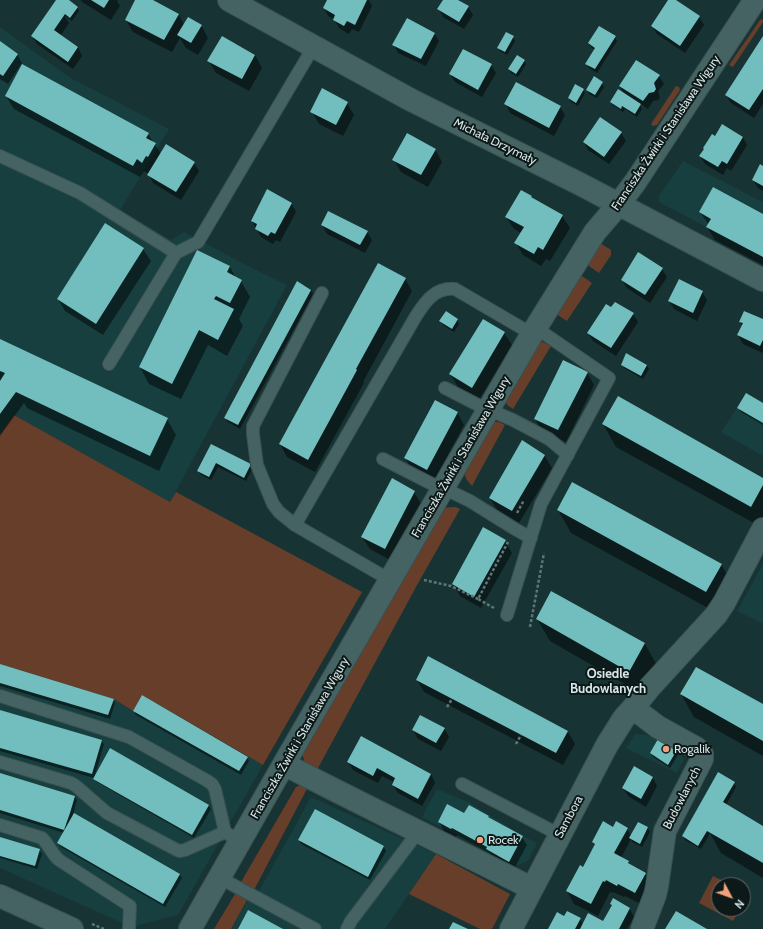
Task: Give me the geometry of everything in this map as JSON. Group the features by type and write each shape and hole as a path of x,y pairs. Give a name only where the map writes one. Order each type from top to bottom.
{"street":[{"name":"Michała Drzymały","path":"229,0 411,100 580,184 763,280"},
{"name":"Franciszka Żwirki i Stanisława Wigury","path":"190,929 220,878 232,837 284,764 534,331 595,232 636,181 756,0"},
{"path":"633,708 650,687 716,615 724,603 763,529"},
{"name":"Sambora","path":"510,929 607,745 624,718 633,708"},
{"name":"Budowlanych","path":"633,708 658,727 696,748 702,754 702,759 665,831 657,886 642,929"},
{"path":"284,764 531,888"},
{"path":"0,896 72,929"}],"lane":[{"path":"109,364 176,253 198,242 314,46"},
{"path":"0,156 80,192 176,253"},
{"path":"295,525 416,316 429,298 436,293 449,288 455,289 534,331 609,378 541,504 507,615"},
{"path":"322,292 253,426 257,465 273,504 279,512 295,525 390,580"},
{"path":"445,388 478,405 513,420 548,439 568,455"},
{"path":"383,458 432,484 470,501 531,538"},
{"path":"0,696 129,737 206,780 212,784 215,789 232,837 180,851 107,813 71,783 0,762"},
{"path":"462,784 560,835"},
{"path":"0,825 42,838 55,857 130,906 129,929"},
{"path":"347,929 351,921 418,832"},
{"path":"220,878 315,929"}],"path":[{"path":"478,599 515,529 514,517 526,498"},
{"path":"424,580 451,586 507,615"},
{"path":"447,707 452,699"},
{"path":"516,744 521,735"}],"shaded area":[{"path":"761,19 763,22 733,67 729,65 760,20"},
{"path":"0,27 69,77 169,129 120,210 171,240 184,232 287,285 170,502 14,415 0,434"},
{"path":"676,86 679,87 680,90 657,125 653,126 651,124"},
{"path":"683,161 763,202 763,257 659,202 659,196"},
{"path":"600,243 611,250 611,255 599,273 589,266 588,263"},
{"path":"582,276 592,283 567,321 556,314 578,278"},
{"path":"541,341 551,346 513,409 507,405 505,399"},
{"path":"746,393 763,402 763,456 721,432"},
{"path":"14,415 170,502 176,492 362,592 263,765 142,695 133,711 114,699 0,664 0,434"},
{"path":"492,422 499,422 505,425 472,486 467,480 464,472"},
{"path":"452,507 460,509 317,770 305,763 302,754 444,508"},
{"path":"763,564 763,624 737,611"},
{"path":"0,664 114,699 132,711 142,695 263,765 178,915 131,927 0,868"},
{"path":"635,734 657,736 679,750 684,759 677,773 626,748"},
{"path":"305,784 309,785 254,890 242,884 241,882 296,787"},
{"path":"437,789 470,803 537,843 528,861 516,866 422,817"},
{"path":"311,797 436,854 385,929 231,929 248,900 253,902"},
{"path":"436,854 510,894 492,929 480,929 409,894"},
{"path":"711,880 711,909 699,903"},
{"path":"235,894 247,900 231,929 214,929"},
{"path":"725,917 735,917 733,921"}],"building":[{"path":"56,0 69,0 78,7 70,18 65,14 54,30 78,47 68,62 31,36"},
{"path":"91,0 109,0 104,8"},
{"path":"135,0 153,0 179,14 164,40 125,20"},
{"path":"327,0 367,0 355,25 347,21 344,26 333,20 335,15 323,8"},
{"path":"443,0 458,0 469,6 459,22 437,9"},
{"path":"668,0 676,0 700,16 680,46 651,26"},
{"path":"188,17 202,25 191,43 177,35"},
{"path":"407,18 435,33 421,59 392,45"},
{"path":"599,26 616,36 595,69 585,64 595,48 588,43"},
{"path":"506,32 514,36 505,52 497,48"},
{"path":"222,36 255,55 242,79 207,61"},
{"path":"763,36 763,89 749,110 725,95"},
{"path":"0,41 18,54 3,76 0,74"},
{"path":"463,49 492,64 478,90 449,74"},
{"path":"517,55 525,60 516,74 508,69"},
{"path":"636,60 660,75 654,83 656,89 654,92 649,93 643,101 619,86"},
{"path":"22,64 149,133 146,138 156,143 148,157 146,156 142,163 137,159 133,166 5,96"},
{"path":"594,76 603,82 595,95 586,90"},
{"path":"516,82 561,106 549,128 504,104"},
{"path":"575,84 584,89 576,103 568,98"},
{"path":"322,88 348,102 336,125 310,112"},
{"path":"618,89 641,104 635,114 622,106 621,109 610,102"},
{"path":"600,117 622,132 604,157 583,142"},
{"path":"722,124 743,137 727,164 722,161 718,167 699,156 712,134 715,136"},
{"path":"407,133 436,149 421,175 392,160"},
{"path":"166,144 195,162 176,192 147,175"},
{"path":"760,164 763,166 763,186 752,180"},
{"path":"713,187 763,214 763,257 706,227 711,219 699,212"},
{"path":"267,189 292,203 275,234 271,232 268,236 255,229 257,224 251,221"},
{"path":"521,190 563,215 543,250 538,247 534,254 514,243 524,227 505,217"},
{"path":"328,211 368,231 360,245 321,225"},
{"path":"105,223 144,248 96,324 57,299"},
{"path":"197,250 230,266 227,272 242,280 230,303 216,296 214,299 234,309 218,340 199,330 172,384 139,367"},
{"path":"638,252 663,268 645,295 621,280"},
{"path":"378,263 406,278 308,460 279,444"},
{"path":"679,279 703,291 693,313 668,301"},
{"path":"297,281 311,290 238,425 224,418"},
{"path":"615,302 634,313 611,348 587,333 606,304 611,307"},
{"path":"446,311 458,319 452,329 439,321"},
{"path":"744,311 763,319 763,340 760,346 737,335 743,323 739,322"},
{"path":"483,319 505,332 472,388 449,374"},
{"path":"0,339 168,418 150,456 16,392 0,414 0,381 5,373 0,371"},
{"path":"626,353 647,365 641,376 621,365"},
{"path":"563,360 588,372 558,430 534,419"},
{"path":"746,393 763,403 763,423 737,408"},
{"path":"618,396 763,478 763,485 751,507 602,424"},
{"path":"435,400 458,412 427,470 404,458"},
{"path":"522,440 545,455 512,511 489,498"},
{"path":"211,444 251,464 244,478 216,463 209,477 197,471"},
{"path":"392,478 415,491 385,549 361,537"},
{"path":"572,482 722,564 706,592 557,510"},
{"path":"483,527 506,540 474,597 452,584"},
{"path":"551,591 645,643 629,672 536,619"},
{"path":"428,656 568,731 556,753 416,680"},
{"path":"0,664 114,699 108,715 0,683"},
{"path":"696,667 763,704 763,741 680,694"},
{"path":"142,695 248,757 239,771 133,711"},
{"path":"0,710 102,740 92,774 0,748"},
{"path":"420,715 445,728 436,743 412,730"},
{"path":"361,736 431,774 418,799 392,785 395,778 377,768 373,776 347,762"},
{"path":"658,739 677,750 668,765 650,753"},
{"path":"110,748 209,805 192,835 93,779"},
{"path":"634,766 653,777 641,799 622,788"},
{"path":"718,772 735,782 723,802 763,826 763,863 707,831 698,846 682,836"},
{"path":"0,773 75,796 64,830 0,810"},
{"path":"447,804 464,813 469,805 523,836 509,862 486,849 487,847 438,822"},
{"path":"315,809 384,846 368,877 298,840"},
{"path":"74,813 180,874 163,904 57,843"},
{"path":"603,821 613,827 616,821 628,828 614,853 646,873 635,893 618,884 617,886 606,880 605,882 603,881 591,904 566,891 580,865 583,867 595,844 592,842"},
{"path":"638,822 648,827 640,844 629,838"},
{"path":"0,837 40,849 35,866 0,856"},
{"path":"613,898 630,908 619,929 580,929 588,913 603,921 612,905 610,904"},
{"path":"248,910 283,929 238,929"},
{"path":"567,911 581,918 575,929 548,929 557,912 564,916"},
{"path":"676,911 707,929 665,929"},
{"path":"453,922 468,929 449,929"}],"place":[{"name":"Rogalik","path":"666,749"},
{"name":"Rocek","path":"480,840"}],"district":[{"name":"Osiedle Budowlanych","path":"608,682"}]}
